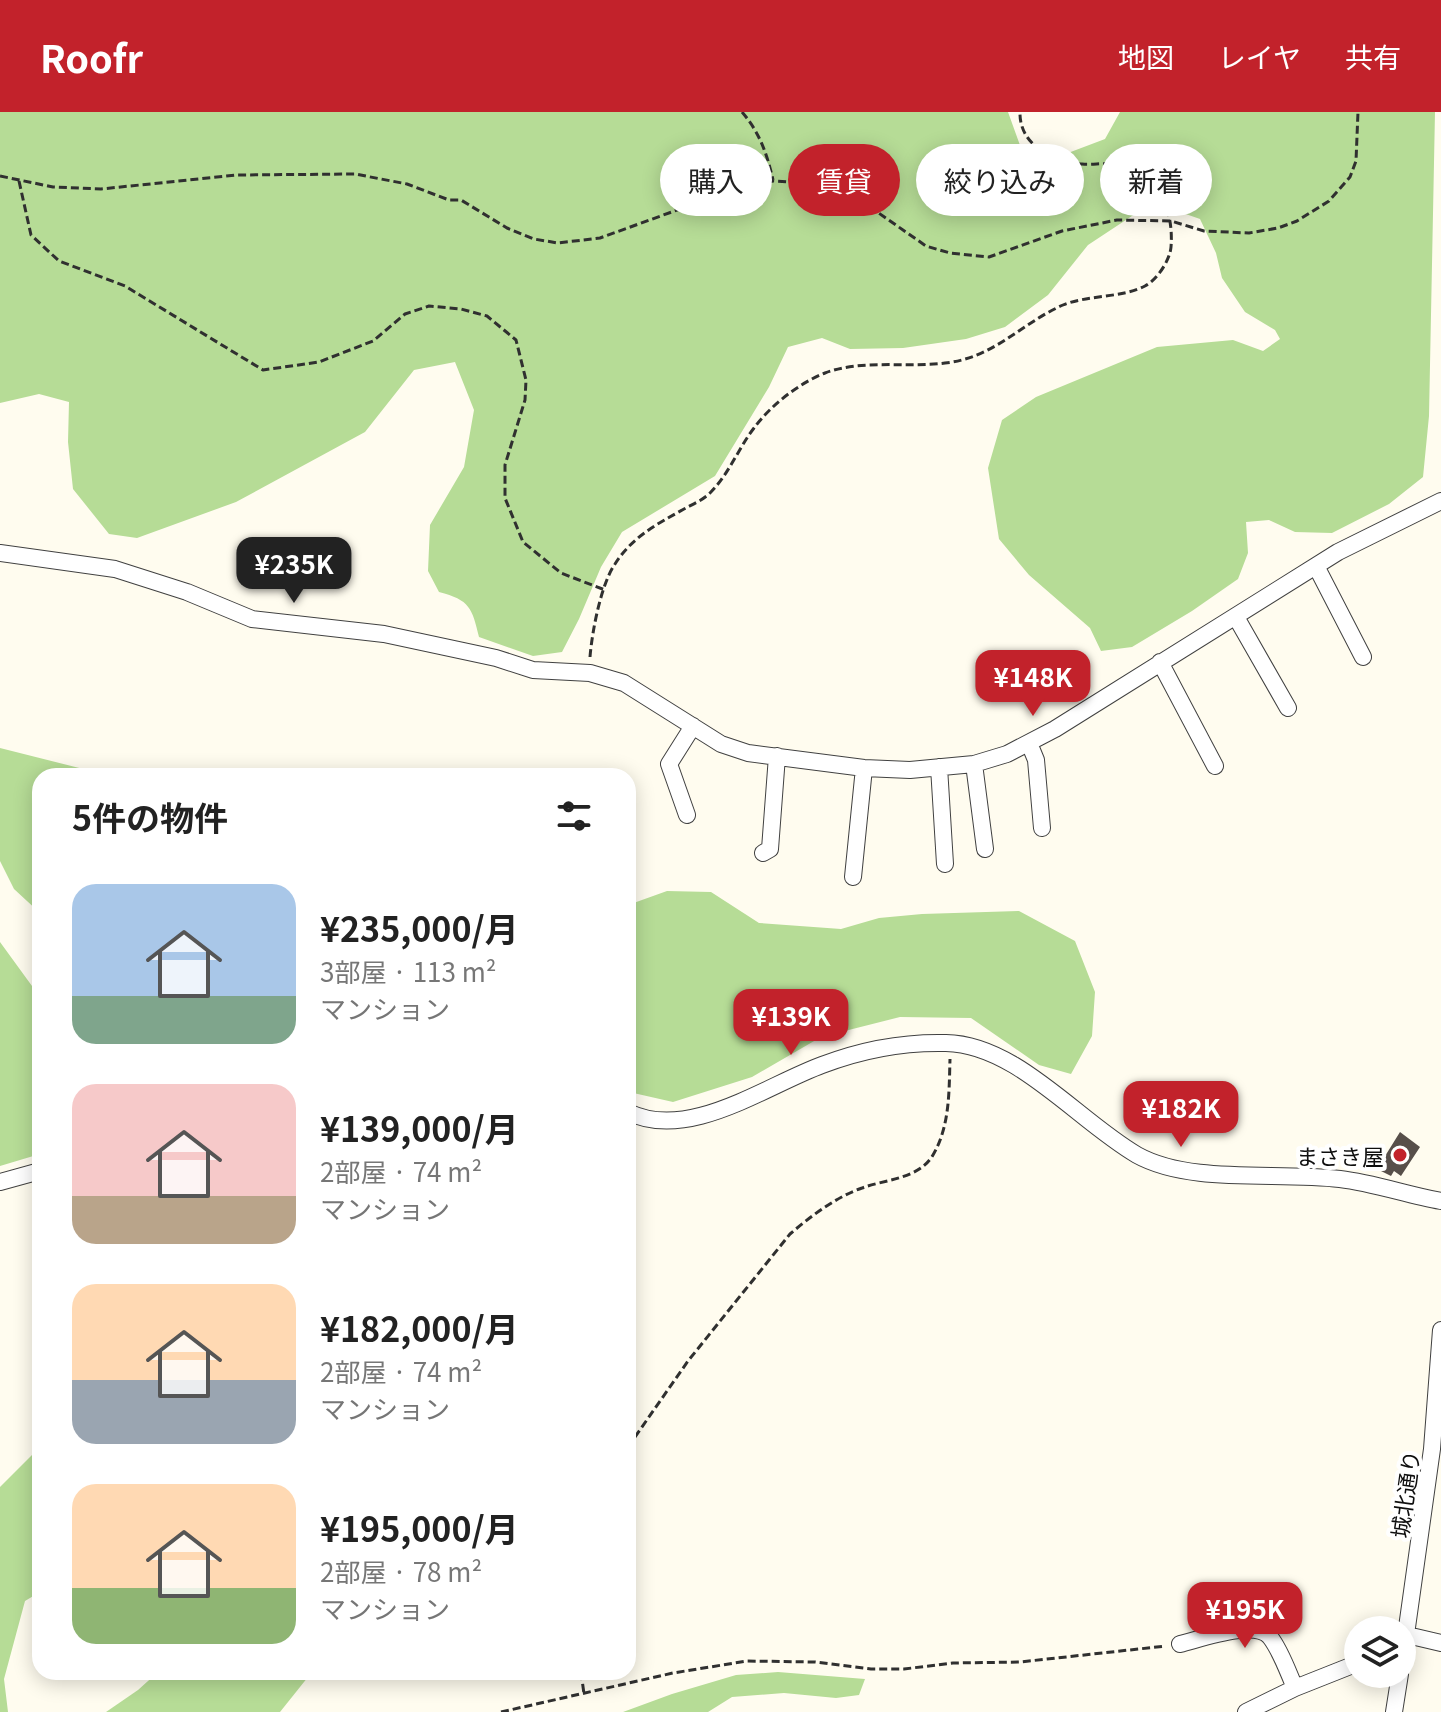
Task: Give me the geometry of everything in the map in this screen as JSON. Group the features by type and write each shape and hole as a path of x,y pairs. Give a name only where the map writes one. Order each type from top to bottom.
{"street":[{"path":"0,553 115,569 187,592 252,619 384,634 496,658 533,670 590,673 624,683 721,744 748,753 864,768 910,770 974,764 1007,754 1029,743 1338,552 1441,501"},
{"path":"1316,566 1363,657"},
{"path":"1236,617 1288,708"},
{"path":"1160,662 1215,766"},
{"path":"687,815 669,764 693,726"},
{"path":"1029,743 1036,760 1042,828"},
{"path":"763,853 770,849 777,756"},
{"path":"974,764 985,849"},
{"path":"939,767 945,864"},
{"path":"853,877 864,768"},
{"path":"636,1116 643,1120 680,1120 715,1112 821,1065 862,1052 920,1043 950,1043 980,1047 1006,1060 1134,1153 1159,1166 1188,1171 1341,1179 1441,1201"},
{"path":"0,1182 32,1173"},
{"name":"城北通り","path":"1410,1616 1432,1449 1441,1330"},
{"path":"1180,1644 1249,1628 1261,1630 1271,1637 1295,1688"},
{"path":"1416,1637 1441,1643"},
{"path":"1246,1712 1344,1669"},
{"path":"1394,1712 1398,1688"}],"path":[{"path":"742,112 754,126 767,154 773,181"},
{"path":"590,673 590,653 613,566 634,538 708,495 728,471 754,427 784,397 824,373 847,368 946,363 982,355 1063,305 1144,286 1157,275 1171,250 1171,221 1163,196 1149,177 1120,165 1083,164 1053,158 1029,140 1023,130 1020,112"},
{"path":"0,176 53,187 101,189 237,175 355,174 407,184 449,200 461,200 507,228 534,239 558,243 600,238 735,189 773,181 807,183 860,200 926,246 950,253 989,257 1076,228 1117,220 1171,221 1204,231 1249,233 1297,221 1329,201 1350,177 1356,161 1358,112"},
{"path":"19,181 31,235 59,261 125,286 263,370 319,362 373,341 405,314 429,306 461,309 487,316 516,340 526,380 525,400 505,465 505,498 523,542 561,573 605,590"},
{"path":"636,1436 688,1361 790,1234 833,1202 863,1187 914,1173 932,1157 942,1134 949,1098 950,1043"},
{"path":"501,1712 673,1673 747,1661 815,1662 871,1669 904,1669 953,1663 1034,1661 1180,1644"},
{"path":"582,1680 584,1694"}],"green space":[{"path":"0,112 1008,112 1020,144 916,144 916,216 1084,216 1084,147 1105,139 1120,112 1435,112 1429,416 1423,477 1389,504 1332,533 1295,532 1269,520 1246,522 1248,553 1238,579 1132,647 1101,651 1090,628 1029,575 999,539 988,468 1002,420 1036,397 1157,347 1233,340 1263,351 1280,339 1275,330 1245,312 1222,278 1216,253 1200,219 1191,216 1212,216 1212,144 1100,144 1100,216 1132,216 1088,245 1048,295 1005,327 966,339 903,348 850,349 822,338 788,347 769,387 715,476 622,532 601,567 562,652 533,656 479,637 468,607 457,598 439,592 428,571 430,525 464,467 474,410 455,362 414,370 365,432 236,502 137,538 109,534 73,489 68,442 69,402 39,394 0,403"},
{"path":"0,748 79,768 32,768 32,906 14,889 0,861"},
{"path":"667,891 711,892 759,923 841,929 879,918 1019,911 1075,941 1095,992 1092,1036 1071,1074 1039,1065 971,1018 900,1017 821,1037 752,1077 673,1102 636,1094 636,902"},
{"path":"0,942 32,986 32,1156 0,1166"},
{"path":"32,1455 32,1597 25,1601 4,1679 8,1712 0,1712 0,1487"},
{"path":"778,1672 865,1679 859,1695 836,1698 784,1693 732,1697 708,1712 623,1712 736,1675"},
{"path":"149,1680 306,1680 280,1712 106,1712"}],"building":[{"path":"1400,1132 1420,1147 1401,1176 1394,1171 1391,1176 1377,1169"}],"place":[{"name":"まさき屋","path":"1400,1155"}]}
